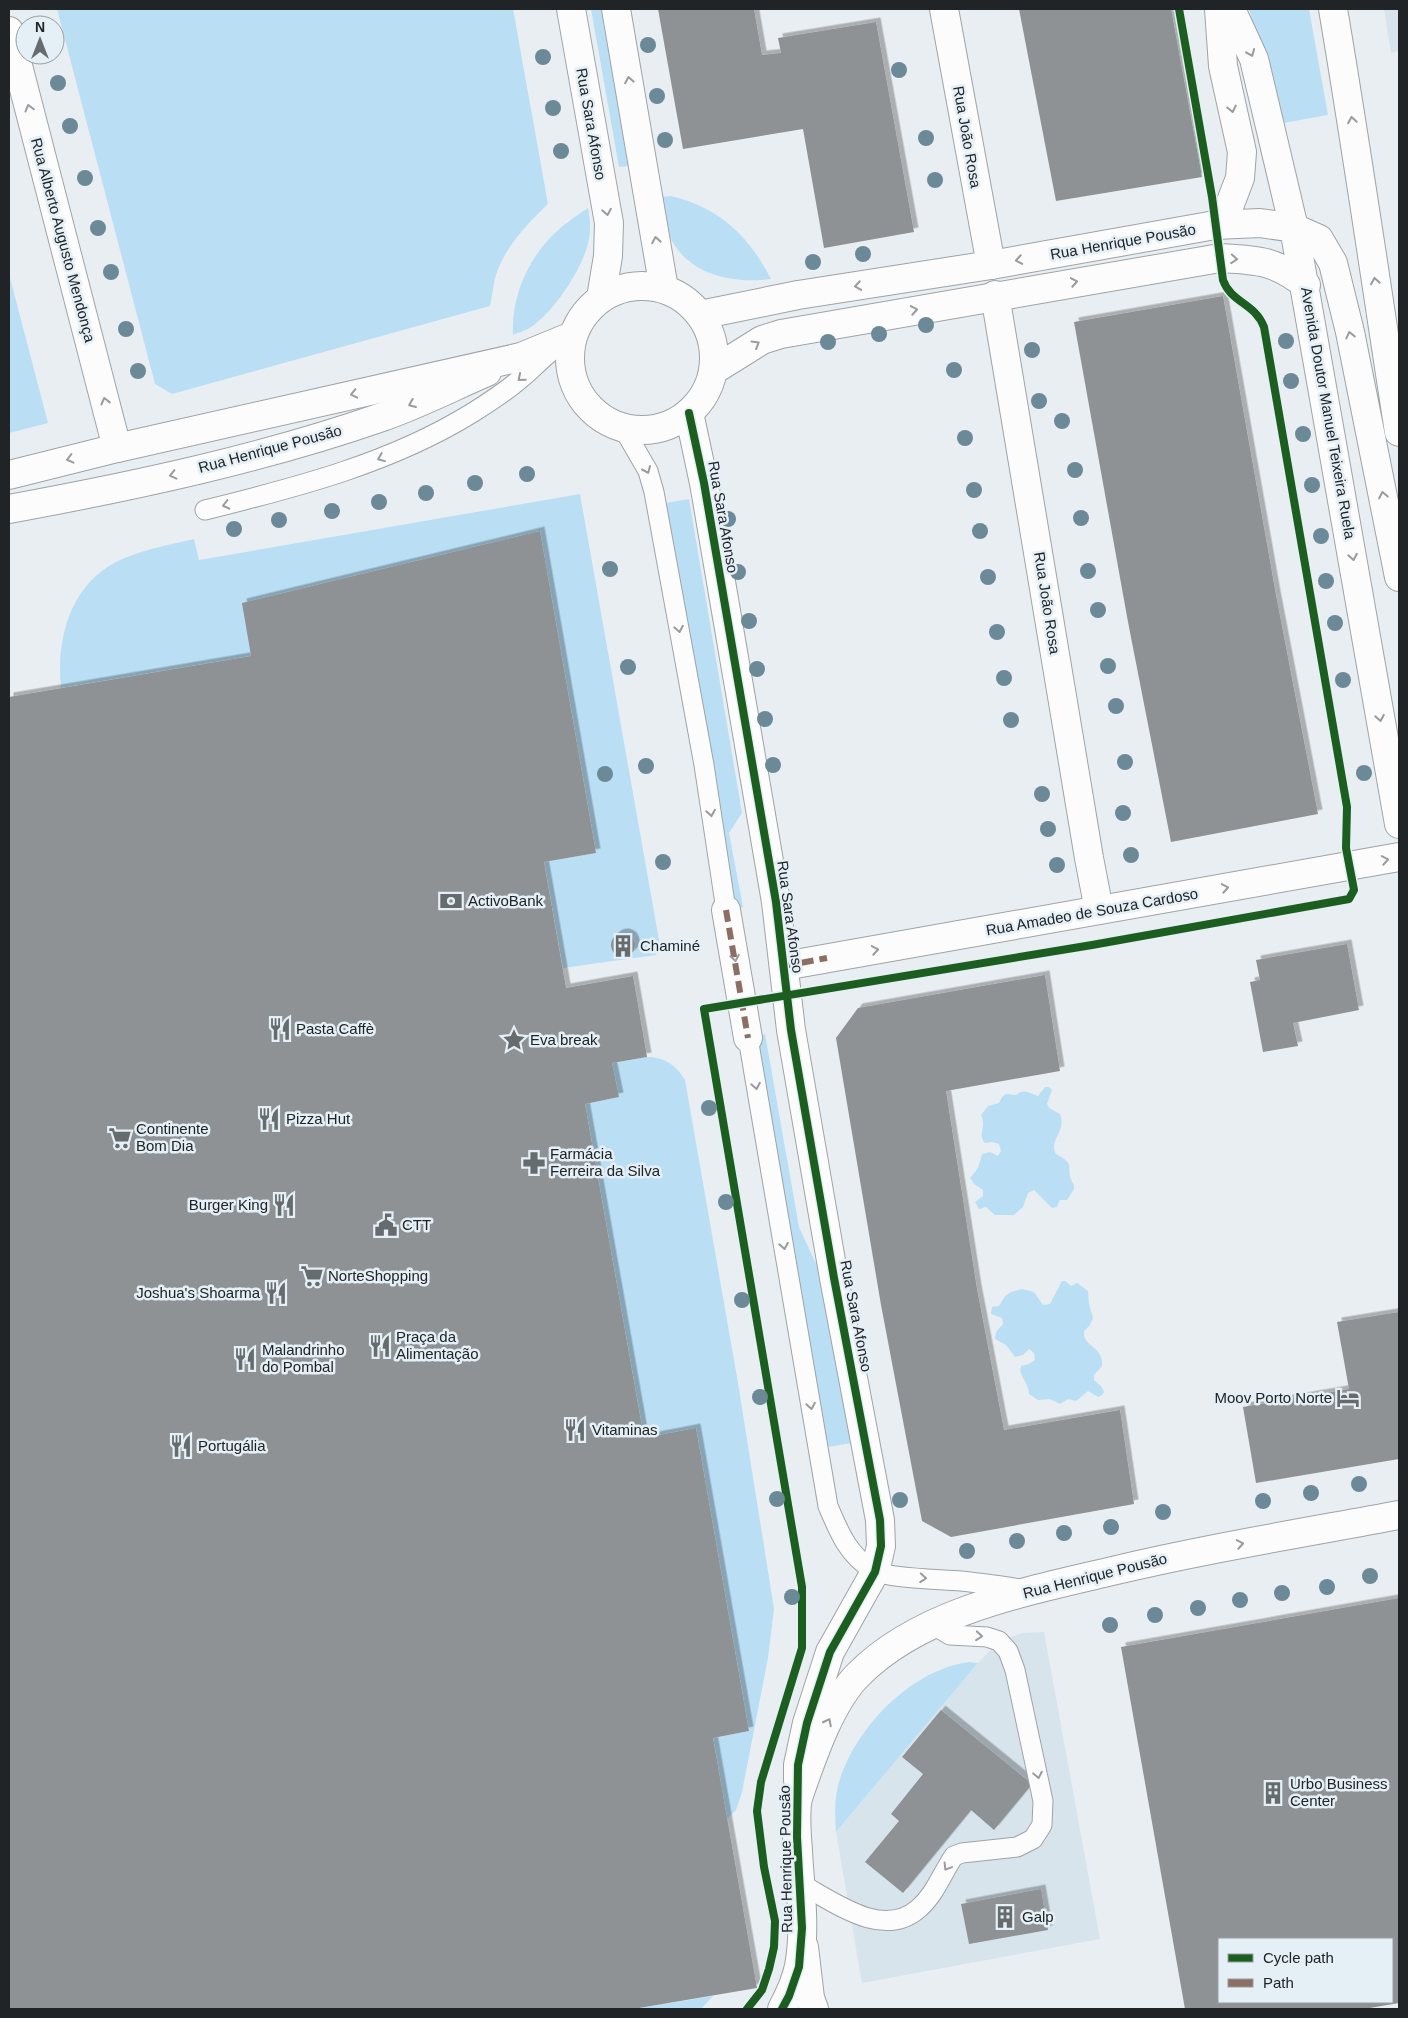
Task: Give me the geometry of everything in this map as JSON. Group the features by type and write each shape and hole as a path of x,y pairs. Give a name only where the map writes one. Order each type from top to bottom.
{"street":[{"name":"Rua Sara Afonso","path":"571,9 609,223 608,256 601,298"},
{"path":"616,9 664,289"},
{"name":"Rua João Rosa","path":"944,9 991,265"},
{"path":"1220,9 1224,66 1242,152 1240,178 1222,225"},
{"name":"Avenida Doutor Manuel Teixeira Ruela","path":"1231,9 1254,59 1306,285 1399,824"},
{"path":"1333,9 1355,136 1371,258 1394,362 1399,432"},
{"name":"Rua Alberto Augusto Mendonça","path":"9,31 117,448"},
{"name":"Rua Henrique Pousão","path":"700,315 798,295 991,265 1222,225 1260,223 1294,228 1319,239 1333,262 1350,332 1399,577"},
{"name":"Rua Henrique Pousão","path":"714,370 762,340 781,334 1220,258 1260,260 1290,272 1306,285"},
{"path":"642,285 664,289 690,303 710,331 714,350 714,370 709,386 701,401 689,414 669,425 646,430 623,428 602,418 584,402 574,382 569,359 572,336 583,315 601,298 621,289 642,285"},
{"name":"Rua João Rosa","path":"995,296 1099,910"},
{"name":"Rua Henrique Pousão","path":"9,508 99,492 304,442 384,416 572,336"},
{"name":"Rua Henrique Pousão","path":"9,475 117,448 521,357"},
{"name":"Rua Sara Afonso","path":"689,414 704,483 774,892 791,1030 834,1278 880,1520 881,1546 875,1572"},
{"name":"Rua Amadeo de Souza Cardoso","path":"784,966 1399,857"},
{"path":"726,910 748,1038"},
{"name":"Rua Henrique Pousão","path":"797,1799 817,1743 835,1707 856,1677 880,1654 908,1636 979,1606 1030,1590 1192,1552 1399,1515"},
{"name":"Rua Henrique Pousão","path":"814,2009 810,1998 802,1928 797,1837 798,1765 807,1723 830,1652 875,1572"},
{"name":"Rua Henrique Pousão","path":"782,2009 789,1996 799,1967 802,1928"}],"lane":[{"path":"206,510 292,489 330,477 425,440 473,413 520,380 543,358 572,336"},
{"path":"623,428 648,471 654,492 704,765 726,910"},
{"path":"748,1038 828,1506 837,1527 849,1550 875,1572 903,1577 962,1581 1030,1590"},
{"path":"800,1883 862,1916 883,1922 901,1919 918,1909 924,1902 936,1887 954,1856 962,1853 1017,1847 1033,1839 1042,1825 1043,1801 1015,1670 1008,1651 999,1641 972,1635 950,1635 933,1625"}],"shaded area":[{"path":"57,9 513,9 548,204 524,229 504,257 495,278 490,306 172,394 155,384 65,40 65,15 59,15"},
{"path":"591,9 601,9 628,166 619,167"},
{"path":"1249,9 1309,9 1328,115 1278,124 1262,51"},
{"path":"1384,9 1399,9 1399,51 1391,53"},
{"path":"671,196 704,208 731,226 753,249 771,279 741,280 726,278 699,268 687,259 677,249 664,221 660,197"},
{"path":"588,208 590,223 589,239 575,275 558,300 540,320 529,328 513,335 513,321 518,294 536,256 554,234"},
{"path":"9,274 48,423 9,433"},
{"path":"580,494 659,940 660,947 656,955 563,968 544,862 596,853 540,532 243,603 251,656 61,688 61,651 64,633 77,599 100,572 116,562 135,554 194,539 199,560"},
{"path":"689,499 742,813 729,833 743,907 736,909 665,503"},
{"path":"765,1034 799,1227 824,1281 852,1443 828,1447 757,1036"},
{"path":"647,1057 665,1060 678,1070 685,1080 738,1383 774,1609 768,1658 742,1792 736,1810 727,1819 713,1738 749,1731 696,1429 644,1438 585,1104 618,1097 612,1063"},
{"path":"1045,1087 1049,1087 1052,1090 1047,1104 1049,1108 1060,1114 1062,1120 1054,1149 1056,1154 1069,1165 1074,1189 1067,1200 1060,1200 1057,1207 1052,1208 1034,1190 1028,1193 1023,1207 1014,1215 995,1215 986,1207 979,1209 975,1202 983,1196 983,1190 974,1184 970,1178 978,1168 982,1154 990,1152 998,1156 1001,1151 999,1144 985,1143 983,1140 983,1119 981,1115 988,1106 999,1103 1006,1094 1016,1095 1024,1091 1038,1096"},
{"path":"1062,1281 1071,1286 1077,1283 1088,1291 1093,1318 1090,1325 1084,1331 1084,1336 1097,1350 1102,1359 1102,1366 1094,1375 1094,1380 1101,1386 1104,1392 1098,1397 1088,1391 1076,1401 1068,1399 1060,1404 1050,1399 1038,1400 1029,1394 1020,1370 1021,1366 1035,1360 1034,1353 1029,1349 1023,1355 1015,1357 1006,1345 995,1339 996,1332 1003,1324 1002,1318 991,1314 992,1307 999,1306 1005,1296 1022,1289 1034,1292 1043,1305 1050,1304"},
{"name":"Galp","path":"1044,1632 1100,1939 862,1983 836,1832 978,1663 999,1641 1023,1633"},
{"path":"969,1662 978,1663 836,1832 837,1788 847,1761 858,1741 872,1722 889,1704 927,1676 947,1667"},
{"path":"713,1996 701,2009 633,2009"}],"building":[{"path":"658,9 754,9 762,55 781,53 778,38 876,22 914,232 824,248 803,129 683,149"},
{"path":"1019,9 1171,9 1202,177 1056,201"},
{"path":"1223,296 1276,595 1318,814 1171,842 1128,622 1074,322"},
{"name":"NorteShopping","path":"540,531 596,853 544,862 566,988 633,976 647,1057 612,1063 619,1097 585,1104 644,1438 696,1428 749,1731 713,1738 757,1988 633,2009 9,2009 9,697 251,656 242,603"},
{"name":"Chaminé","path":"623,933 631,937 635,945 631,953 623,957 615,953 611,945 615,937"},
{"path":"1347,944 1359,1010 1293,1023 1298,1046 1263,1052 1250,982 1260,980 1256,960"},
{"path":"1045,975 1060,1071 946,1091 977,1289 1004,1430 1120,1410 1134,1504 951,1537 922,1521 881,1305 836,1038 858,1008"},
{"name":"Moov Porto Norte","path":"1399,1312 1399,1459 1256,1483 1243,1407 1349,1389 1337,1322"},
{"name":"Urbo Business Center","path":"1399,1598 1399,2003 1364,2009 1185,2009 1121,1647"},
{"path":"941,1710 1032,1784 994,1830 971,1810 903,1893 865,1862 899,1821 891,1814 923,1774 902,1757"},
{"name":"Galp","path":"1041,1889 1048,1930 969,1944 961,1904"}],"marked path":[{"path":"726,910 748,1038"},
{"path":"784,966 827,958"}],"cycle path":[{"path":"747,2009 762,1990 774,1947 775,1921 764,1867 757,1811 761,1782 802,1648 802,1587 704,1009 1092,945 1349,899 1354,890 1346,848 1347,807 1264,327 1255,313 1232,294 1223,280 1212,197 1179,9"},
{"path":"689,413 704,483 776,902 791,1030 834,1278 880,1520 881,1546 875,1572 830,1652 807,1723 798,1765 797,1837 802,1928 799,1967 789,1996 782,2009"}],"place":[{"name":"ActivoBank","path":"451,901"},
{"name":"Chaminé","path":"623,946"},
{"name":"Pasta Caffè","path":"280,1029"},
{"name":"Eva break","path":"514,1040"},
{"name":"Pizza Hut","path":"269,1119"},
{"name":"Continente Bom Dia","path":"120,1138"},
{"name":"Farmácia Ferreira da Silva","path":"534,1163"},
{"name":"Burger King","path":"284,1205"},
{"name":"CTT","path":"386,1225"},
{"name":"NorteShopping","path":"312,1276"},
{"name":"Joshua's Shoarma","path":"276,1293"},
{"name":"Praça da Alimentação","path":"380,1346"},
{"name":"Malandrinho do Pombal","path":"245,1359"},
{"name":"Moov Porto Norte","path":"1348,1398"},
{"name":"Vitaminas","path":"575,1430"},
{"name":"Portugália","path":"181,1446"},
{"name":"Urbo Business Center","path":"1273,1793"},
{"name":"Galp","path":"1005,1917"}]}
